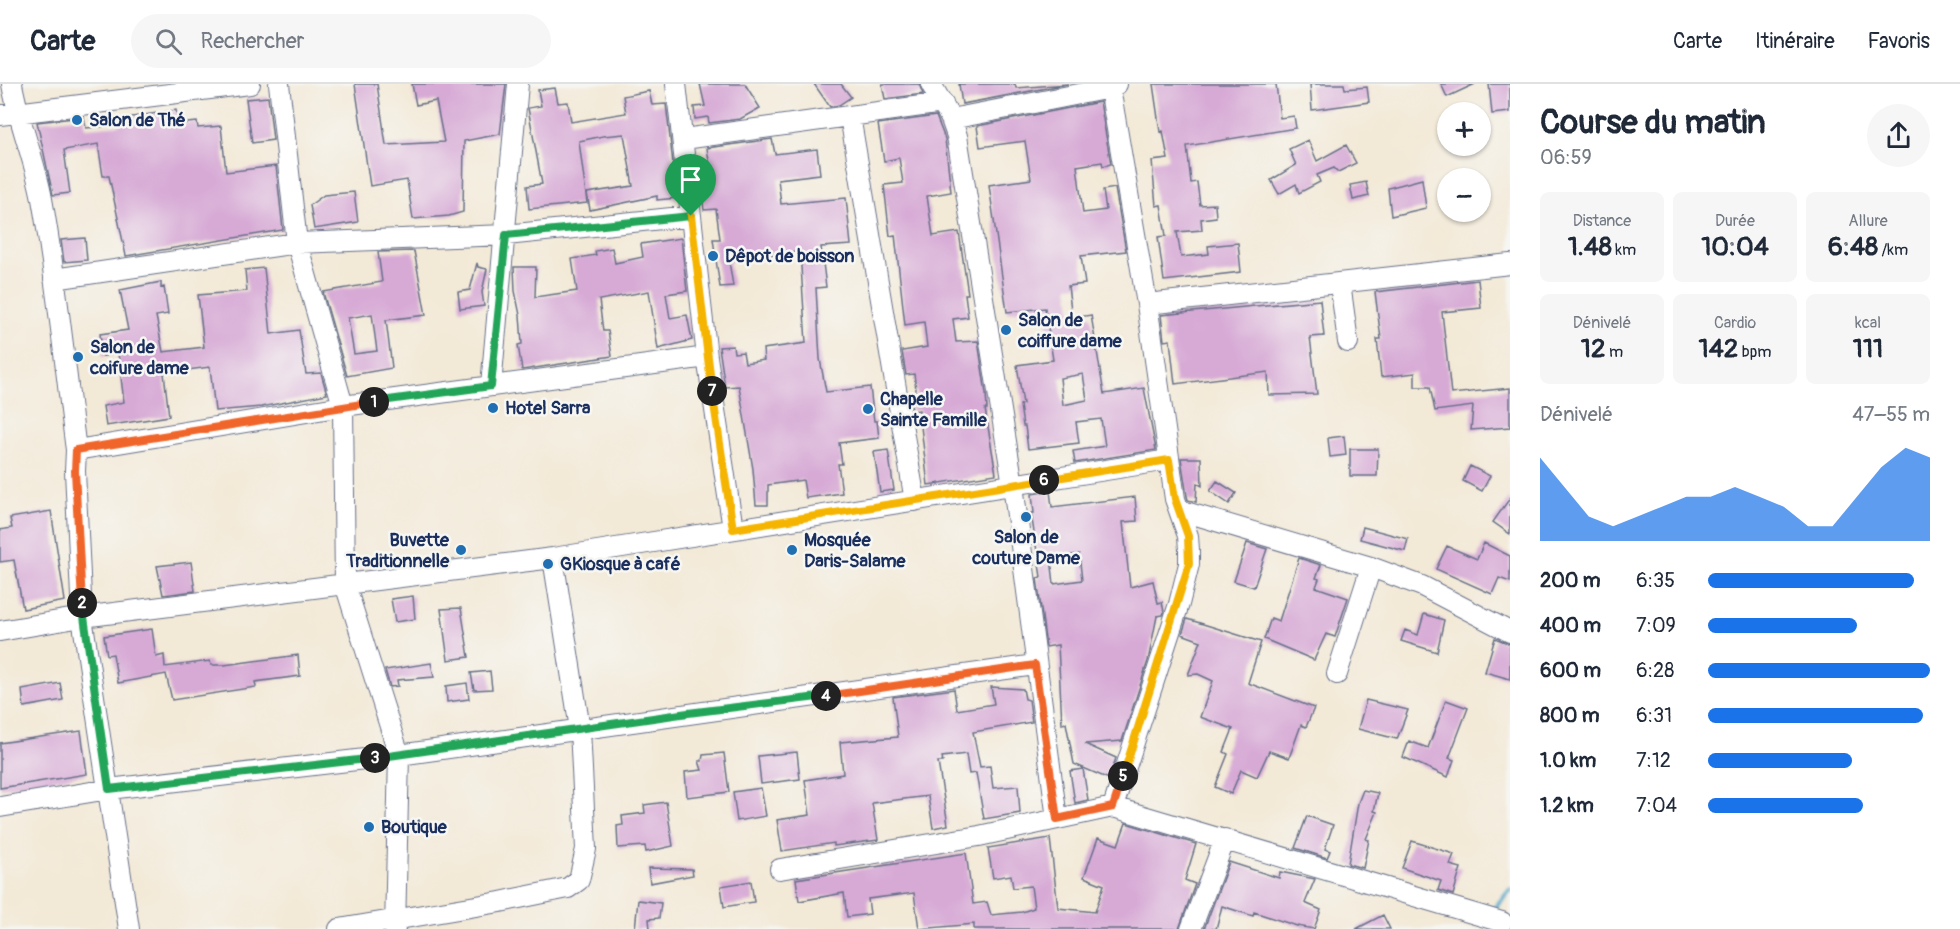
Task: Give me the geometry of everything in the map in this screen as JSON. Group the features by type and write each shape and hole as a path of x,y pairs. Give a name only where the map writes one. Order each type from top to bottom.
{"street":[{"path":"12,84 8,114 42,199 54,279 76,450 82,616 129,929"},
{"path":"8,114 250,84"},
{"path":"279,84 297,243 343,406 345,584 399,755 394,925"},
{"path":"491,386 523,84"},
{"path":"676,84 707,357 733,529"},
{"path":"931,84 947,111 957,136 1013,485 1057,819"},
{"path":"684,139 849,117 947,111 1113,86 1169,460 1179,510 1188,536 1189,564 1113,807"},
{"path":"849,117 915,501"},
{"path":"54,279 297,243 506,235 691,216"},
{"path":"1147,304 1510,264"},
{"path":"1340,283 1348,342"},
{"path":"76,450 343,406 707,357"},
{"path":"0,630 82,616 553,558 1169,460"},
{"path":"1179,510 1371,567 1422,586 1510,632"},
{"path":"339,929 394,925 568,888 579,880 586,849 580,729 553,558"},
{"path":"1337,674 1371,567"},
{"path":"0,807 109,789 399,755 1035,665"},
{"path":"780,868 979,836 1113,807 1503,921"},
{"path":"1191,929 1225,838"}],"building":[{"path":"355,84 377,84 386,145 444,142 436,101 416,105 412,84 506,84 500,134 464,141 463,212 449,216 413,219 407,180 370,186"},
{"path":"700,84 745,84 760,108 740,119 709,123 708,117 695,119 694,107 705,106"},
{"path":"814,84 841,84 851,97 839,105 830,107"},
{"path":"882,84 919,84 923,94 885,99"},
{"path":"959,84 1015,84 1016,88 1068,84 962,104"},
{"path":"1153,84 1276,84 1280,118 1294,116 1296,128 1187,146 1191,183 1197,182 1200,205 1215,204 1216,217 1201,219 1202,230 1177,232 1181,257 1209,254 1208,246 1238,243 1241,272 1164,281 1158,237 1166,236 1161,205 1156,206 1152,161 1168,159 1163,131 1160,132"},
{"path":"1310,84 1344,84 1345,89 1367,87 1369,102 1312,110"},
{"path":"1441,84 1475,84 1447,97"},
{"path":"1489,84 1510,84 1510,112 1492,114"},
{"path":"555,88 558,103 568,102 571,122 626,113 623,96 649,91 652,105 666,104 677,198 657,200 657,196 590,210 587,193 633,186 624,134 579,141 587,203 529,209 527,186 542,184 528,108 541,106 538,90"},
{"path":"268,97 273,140 252,143 246,99"},
{"path":"1100,102 1111,164 1103,166 1102,162 1077,166 1083,213 1106,210 1103,190 1115,188 1126,251 1081,256 1085,284 1068,286 1072,318 1091,315 1104,394 1144,388 1156,450 1075,463 1073,451 1105,446 1101,419 1076,422 1079,443 1028,449 1020,405 1023,404 1017,365 1053,360 1045,308 1007,312 989,185 1031,179 1025,141 980,147 977,126","holes":["1083,374 1087,400 1063,405 1060,378"]},
{"path":"176,110 178,124 197,122 198,128 221,126 226,172 276,166 283,230 126,256 109,176 103,176 98,144 64,150 70,193 53,195 37,122 84,117 86,128 120,125 119,119"},
{"path":"936,116 945,139 951,192 927,196 933,236 959,232 968,294 965,294 968,317 953,319 956,342 978,341 986,394 987,409 985,409 996,474 928,485 919,410 912,411 910,398 917,397 914,374 906,375 902,351 927,347 924,322 905,325 895,235 890,236 884,185 903,183 899,158 884,161 878,124"},
{"path":"772,139 775,154 817,149 820,174 778,179 781,204 846,198 851,245 821,247 826,287 816,288 820,359 826,392 870,387 874,421 877,421 879,438 839,443 842,464 838,464 842,493 806,498 803,480 768,485 768,505 756,505 753,469 739,386 725,387 719,347 733,346 734,353 743,352 745,363 764,360 763,349 806,343 800,251 729,261 733,286 720,287 713,239 720,239 716,209 704,210 701,186 713,185 707,148"},
{"path":"1308,140 1317,161 1346,145 1356,163 1338,172 1334,168 1317,175 1320,182 1299,193 1296,184 1279,194 1271,180 1296,165 1289,149"},
{"path":"1422,179 1426,208 1391,216 1388,188"},
{"path":"1366,182 1369,196 1353,200 1350,185"},
{"path":"354,192 358,222 314,229 310,205 324,195"},
{"path":"85,238 87,260 64,262 61,240"},
{"path":"681,238 687,291 666,294 670,318 687,315 692,340 658,349 649,291 599,300 603,331 608,331 612,356 522,370 518,345 522,344 520,315 515,291 514,267 536,267 535,297 577,291 572,259 596,255 595,251 612,248 615,263 643,257 641,244"},
{"path":"414,251 426,315 386,320 392,368 347,376 323,292 382,282 378,252","holes":["372,314 377,351 354,354 348,318"]},
{"path":"477,263 478,267 487,269 482,292 484,306 460,309 458,292 470,290"},
{"path":"264,268 271,334 299,330 306,374 321,373 327,394 261,407 215,411 210,367 164,373 169,416 106,426 103,406 124,402 118,353 103,356 100,334 128,330 120,290 161,282 161,288 164,287 168,314 156,316 163,352 204,347 198,295 247,291 245,270"},
{"path":"1478,280 1481,308 1442,312 1451,394 1510,388 1510,427 1471,430 1473,406 1435,411 1430,387 1415,387 1415,373 1381,377 1377,339 1381,339 1375,292"},
{"path":"1320,300 1324,336 1310,337 1317,394 1269,395 1268,372 1175,384 1170,340 1164,341 1161,315"},
{"path":"1344,436 1346,455 1330,457 1328,438"},
{"path":"1350,449 1378,449 1377,476 1350,476"},
{"path":"888,450 894,490 880,492 874,452"},
{"path":"1181,458 1201,458 1202,486 1197,483 1196,502 1188,500"},
{"path":"1470,466 1490,476 1482,491 1463,481"},
{"path":"1217,481 1236,493 1229,504 1210,491"},
{"path":"1050,491 1052,507 1135,497 1137,521 1123,522 1130,587 1153,581 1158,603 1162,602 1164,612 1163,615 1157,616 1148,661 1122,741 1085,744 1116,758 1109,779 1074,764 1066,723 1062,724 1058,645 1046,647 1037,578 1041,577 1031,513 1034,513 1032,494","holes":["1079,554 1082,580 1054,584 1051,558"]},
{"path":"1510,498 1510,534 1493,522"},
{"path":"51,511 65,601 23,609 14,560 0,562 0,530 12,528 10,518"},
{"path":"1363,527 1408,539 1405,551 1360,539"},
{"path":"1247,543 1267,549 1254,587 1234,581"},
{"path":"1484,543 1510,556 1510,582 1499,578 1492,594 1436,569 1447,546 1477,559"},
{"path":"1299,558 1321,565 1316,578 1319,579 1316,587 1348,598 1335,637 1326,634 1314,660 1264,639 1271,618 1279,621"},
{"path":"191,562 195,591 163,595 157,566"},
{"path":"413,596 415,619 395,622 391,599"},
{"path":"461,608 469,657 448,660 441,609"},
{"path":"1424,614 1444,620 1437,652 1401,641 1405,630 1418,635"},
{"path":"1187,619 1261,642 1248,683 1314,708 1306,727 1301,725 1289,758 1269,751 1257,777 1241,770 1231,794 1215,787 1228,754 1224,752 1233,729 1200,717 1213,681 1198,674 1188,675 1201,641 1182,634"},
{"path":"152,629 156,657 164,655 165,667 210,661 211,665 224,665 298,655 300,676 255,682 256,687 172,700 166,674 118,683 113,654 107,655 104,636"},
{"path":"1495,638 1510,644 1510,679 1485,672"},
{"path":"431,663 434,677 397,680 398,686 390,687 385,670"},
{"path":"490,671 492,689 474,690 471,673"},
{"path":"60,683 63,700 24,707 22,690"},
{"path":"467,683 469,699 447,702 446,686"},
{"path":"991,687 1023,689 1025,699 1029,700 1032,722 973,732 980,767 990,766 993,788 1018,786 1020,813 984,819 976,773 969,774 966,754 942,757 943,762 938,762 948,825 933,828 928,796 872,803 878,840 834,846 834,843 782,851 777,820 810,815 805,780 843,774 840,742 898,737 893,697 954,689 957,710 994,704"},
{"path":"1366,700 1408,710 1397,739 1358,729"},
{"path":"1446,700 1468,708 1449,758 1454,760 1448,777 1403,757 1409,741 1428,748"},
{"path":"81,731 87,774 0,788 0,743"},
{"path":"797,752 800,779 761,784 758,756"},
{"path":"724,753 729,792 687,797 685,772 702,770 699,761 702,761 703,755"},
{"path":"1083,769 1088,800 1075,803 1070,771"},
{"path":"761,788 766,816 737,821 733,792"},
{"path":"1363,790 1378,793 1374,811 1377,812 1366,839 1369,840 1363,868 1348,864 1358,803"},
{"path":"666,802 673,846 646,852 645,846 618,848 617,826 623,825 622,816 645,813 644,805"},
{"path":"1307,816 1333,825 1325,849 1330,851 1327,858 1295,848"},
{"path":"1126,823 1196,844 1185,880 1195,884 1179,929 974,929 974,924 919,929 914,893 868,899 870,914 847,917 844,893 799,901 796,879 966,853 973,904 987,902 991,915 1022,912 1034,908 1031,886 1013,888 1011,875 993,878 988,848 1050,838 1058,908 1095,912 1104,885 1084,877 1098,838 1118,845"},
{"path":"1412,841 1454,854 1450,865 1461,868 1453,895 1438,890 1441,881 1402,868"},
{"path":"1229,862 1279,878 1280,872 1315,879 1305,903 1321,910 1314,929 1254,912 1253,916 1222,906 1216,929 1204,929"},
{"path":"648,868 692,869 693,875 650,883"},
{"path":"751,881 754,902 724,907 721,886"},
{"path":"638,900 661,903 659,918 649,919 650,929 635,929"},
{"path":"1383,915 1390,929 1356,929"}],"waterway":[{"path":"1491,912 1510,890"}],"place":[{"name":"Salon de Thé","path":"77,120"},
{"name":"Dêpot de boisson","path":"713,256"},
{"name":"Salon de coiffure dame","path":"1006,330"},
{"name":"Salon de coifure dame","path":"78,357"},
{"name":"Hotel Sarra","path":"493,408"},
{"name":"Chapelle Sainte Famille","path":"868,409"},
{"name":"Salon de couture Dame","path":"1026,517"},
{"name":"Buvette Traditionnelle","path":"461,550"},
{"name":"Mosquée Daris-Salame","path":"792,550"},
{"name":"GKiosque à café","path":"548,564"},
{"name":"Boutique","path":"369,827"}],"route":[{"path":"691,216 707,357 733,529 1169,460 1175,499 1188,536 1189,564 1179,604 1113,807 1057,819 1035,665 803,700 688,713 399,755 109,789 82,616 76,450 343,406 491,386 506,235 691,216"}]}
